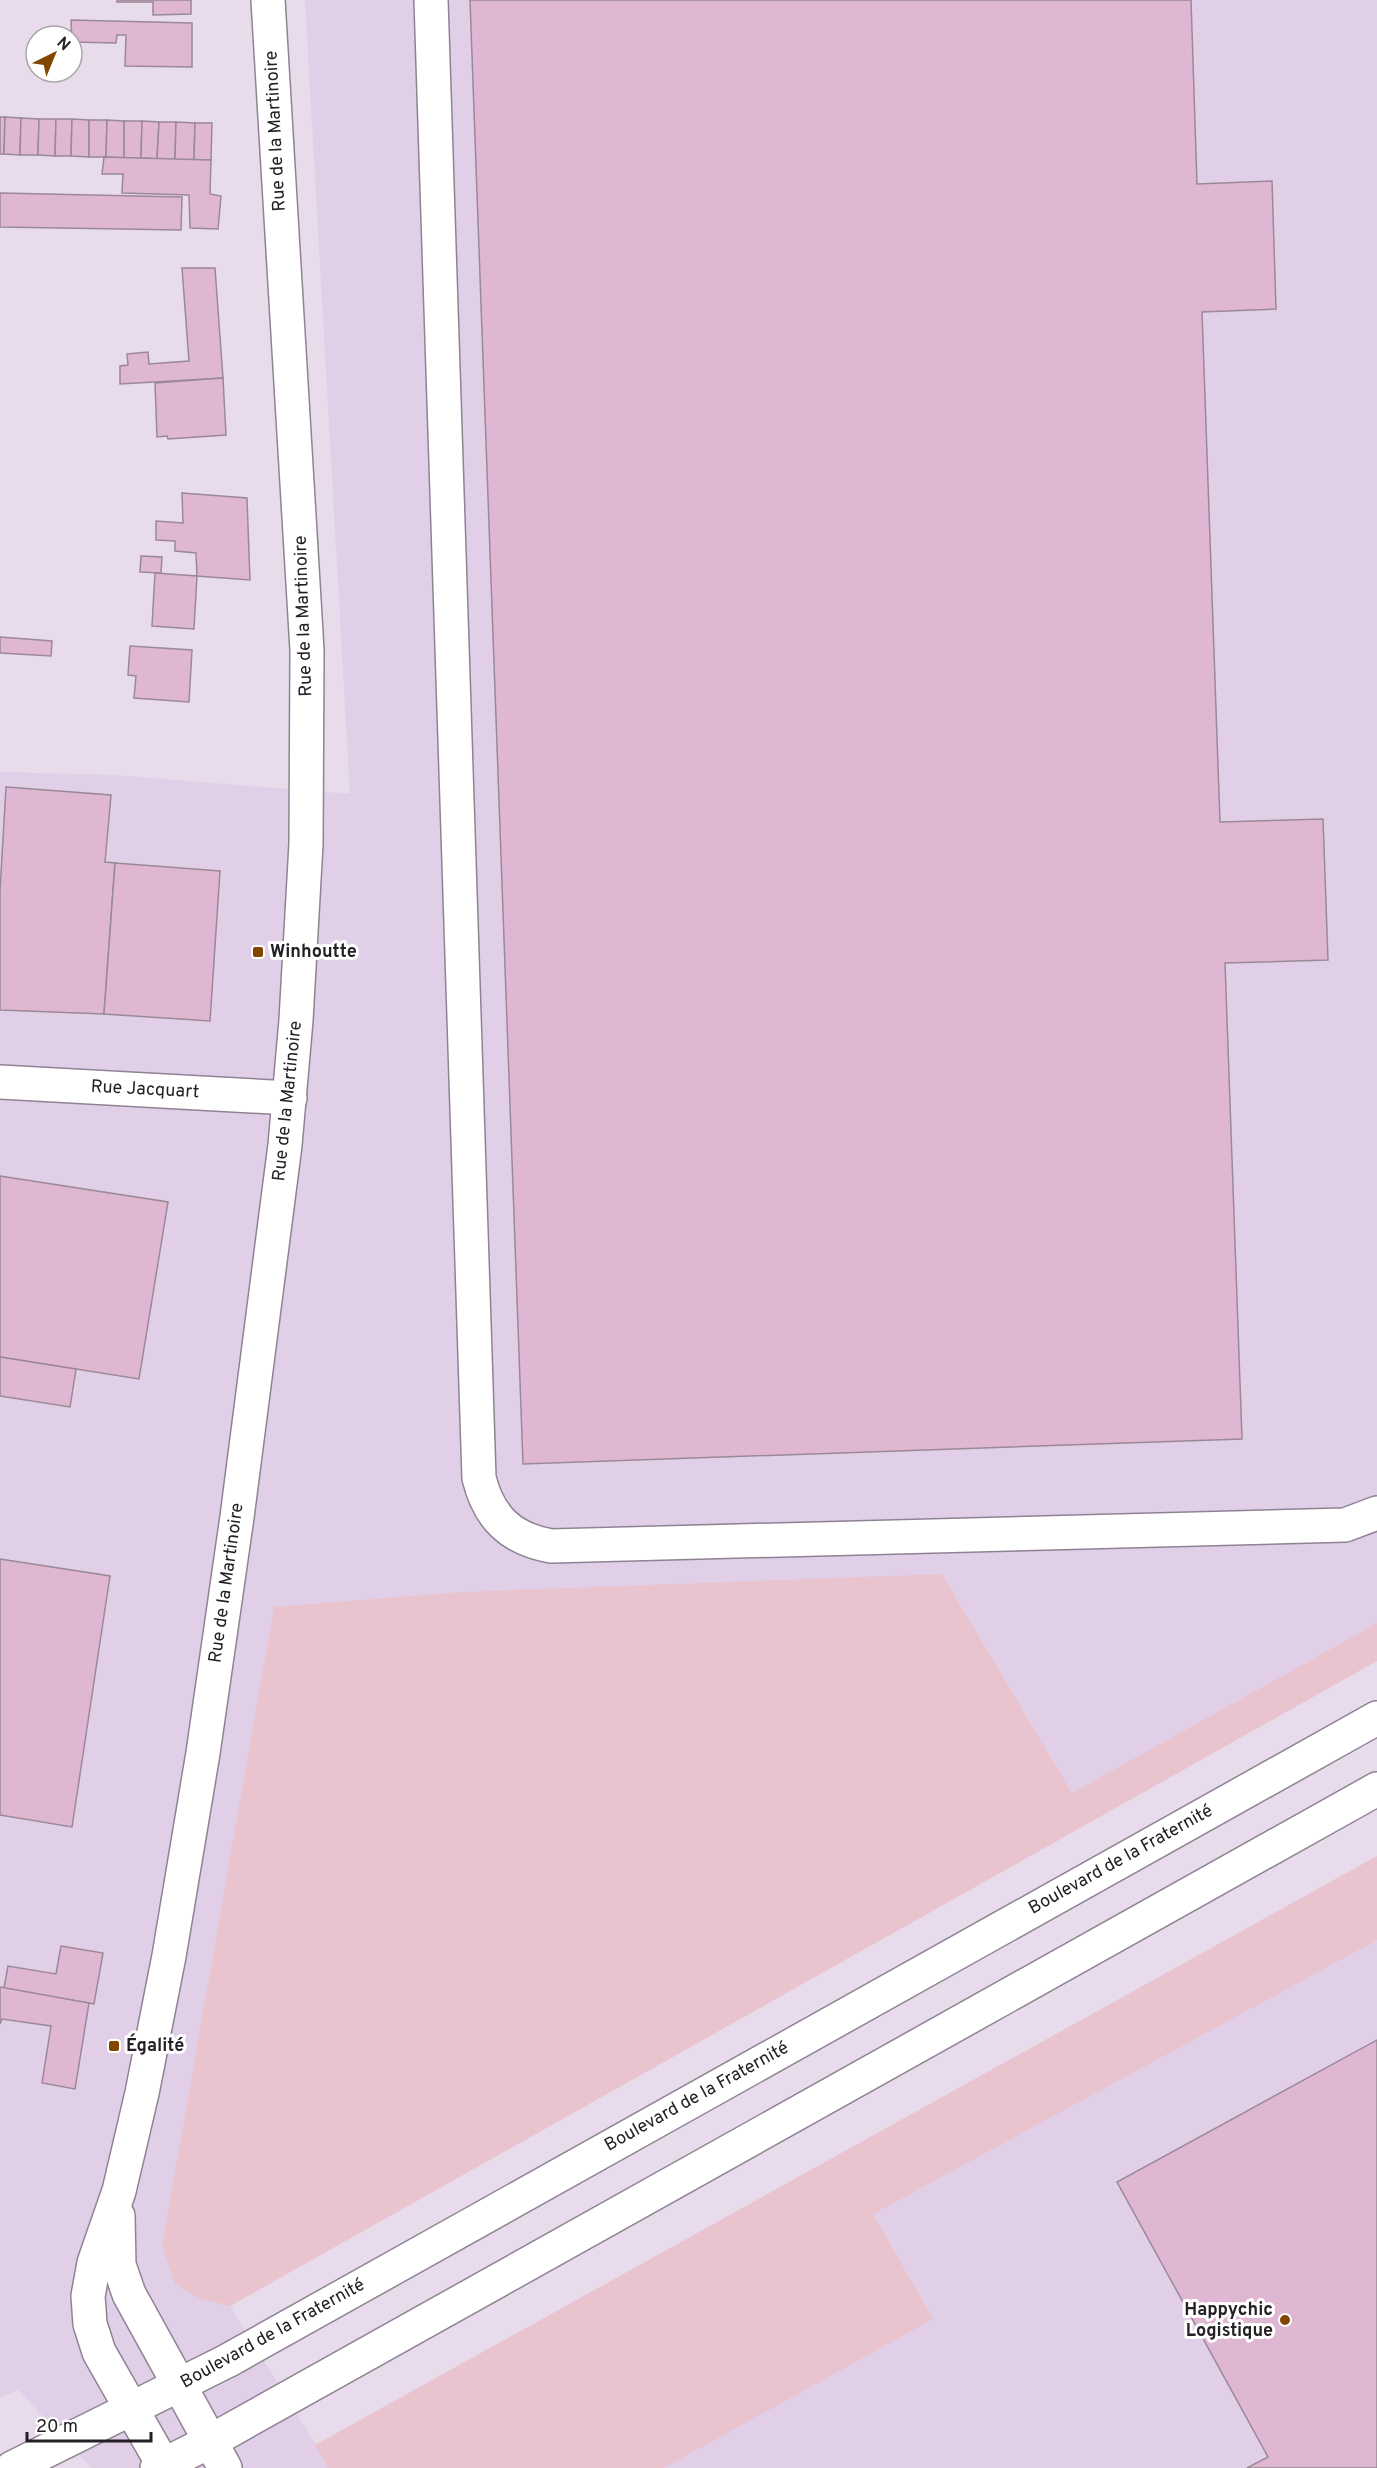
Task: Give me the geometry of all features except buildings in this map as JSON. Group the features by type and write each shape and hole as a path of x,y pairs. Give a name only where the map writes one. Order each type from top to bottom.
{"street":[{"name":"Rue de la Martinoire","path":"162,2467 99,2352 88,2310 90,2280 94,2263 119,2191 142,2093 167,1967 203,1753 237,1517 290,1098 306,844 307,661 297,457 268,0"},
{"path":"431,0 479,1478 484,1497 491,1510 517,1536 531,1542 551,1546 1346,1525 1377,1513"},
{"name":"Rue Jacquart","path":"0,1082 290,1098"},
{"name":"Boulevard de la Fraternité","path":"12,2468 181,2385 290,2326 1377,1718"},
{"path":"162,2467 218,2455 1377,1789"},
{"name":"Rue de la Martinoire","path":"119,2191 118,2251 124,2281 136,2309 181,2385 218,2455"}],"shaded area":[{"path":"305,0 1377,0 1377,1623 1072,1793 942,1574 275,1607 162,2246 201,2299 230,2306 316,2445 1377,1878 1377,2468 92,2468 18,2390 0,2398 0,772 114,775 350,794"},
{"path":"942,1574 1072,1793 1377,1623 1377,1661 230,2306 201,2299 175,2284 162,2246 274,1607 463,1592"},
{"path":"1377,1856 1377,1940 873,2214 933,2319 664,2468 328,2468 315,2445"}],"place":[{"name":"Winhoutte","path":"258,952"},
{"name":"Égalité","path":"114,2046"},
{"name":"Happychic Logistique","path":"1285,2320"}]}
